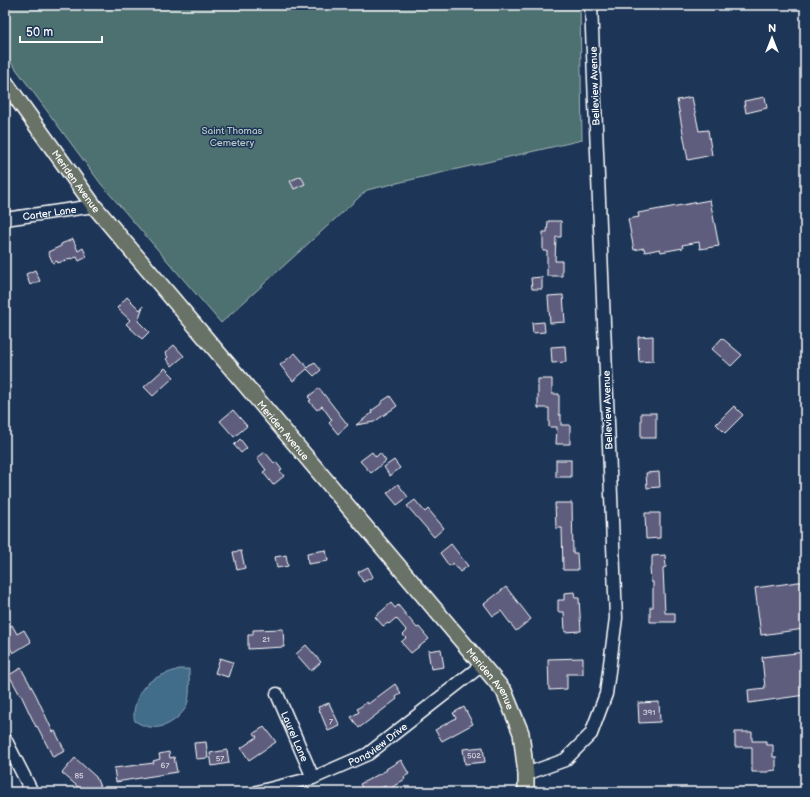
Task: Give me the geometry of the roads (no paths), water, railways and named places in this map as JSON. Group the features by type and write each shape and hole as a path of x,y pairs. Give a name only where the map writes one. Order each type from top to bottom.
{"main road":[{"name":"Meriden Avenue","path":"5,82 94,206 504,691 521,733 526,774 526,792"}],"street":[{"name":"Belleview Avenue","path":"526,774 565,760 591,734 606,694 616,618 591,5"},
{"name":"Carter Lane","path":"5,219 94,206"},
{"name":"Pondview Drive","path":"257,792 313,778 368,754 482,665"},
{"name":"Laurel Lane","path":"277,694 313,778"},
{"path":"5,739 32,792"}],"water":[{"path":"179,669 189,669 189,698 186,707 178,717 168,724 157,727 146,726 135,721 135,708 142,689 152,680"}],"park label":[{"name":"Saint Thomas Cemetery","path":"232,136"}]}
